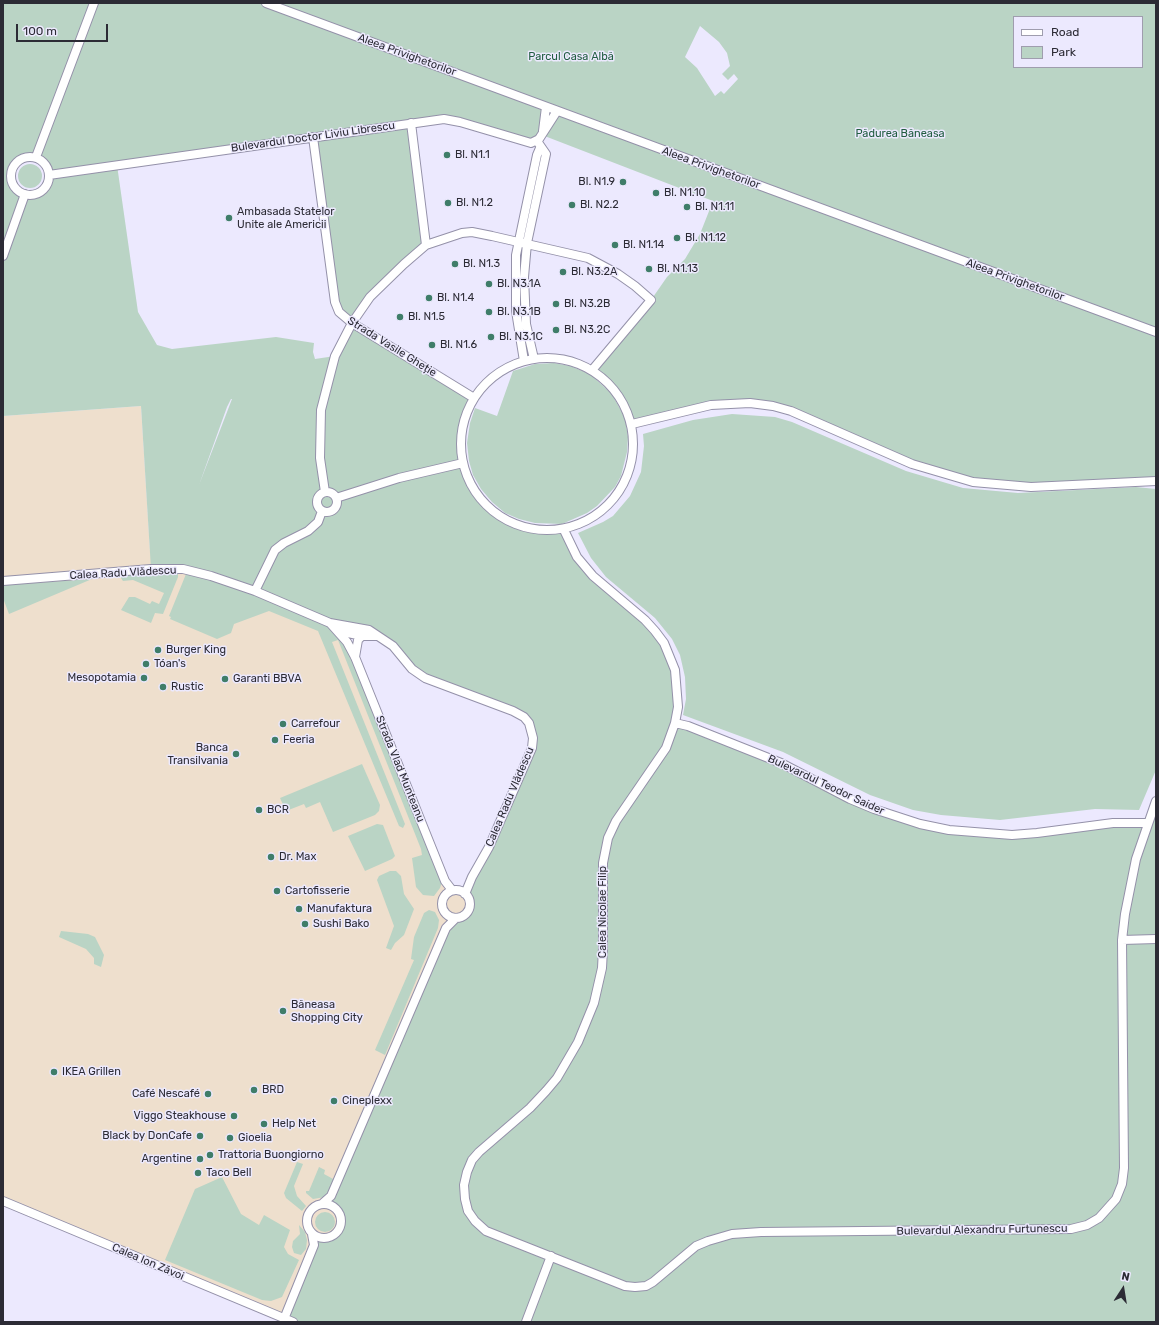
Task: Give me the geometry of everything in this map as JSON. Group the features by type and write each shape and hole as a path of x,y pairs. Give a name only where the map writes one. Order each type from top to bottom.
{"street":[{"path":"36,157 94,3"},
{"name":"Aleea Privighetorilor","path":"266,3 1156,332"},
{"path":"524,361 516,311 515,293 518,241 540,142 546,107"},
{"path":"540,142 557,111"},
{"name":"Bulevardul Doctor Liviu Librescu","path":"50,175 444,119 452,120 526,143 540,142"},
{"path":"411,123 426,246"},
{"name":"Strada Vasile Gheție","path":"313,137 334,302 339,312 352,323 474,398"},
{"path":"534,359 529,340 524,308 524,265 527,243 546,154 540,142"},
{"path":"26,157 36,157 47,166 50,175 47,186 42,191 32,195 19,192 13,184 11,173 13,167 19,160 26,157"},
{"path":"3,177 11,173"},
{"path":"3,183 13,184"},
{"path":"3,256 24,194"},
{"path":"324,492 320,458 321,410 335,356 352,323 370,297 404,264 426,246 452,235 472,232 527,243 588,258 618,274 651,300 594,370"},
{"path":"555,358 572,361 594,370 616,390 627,409 632,424 634,437 630,465 619,490 600,511 590,519 564,530 534,529 517,525 502,518 488,507 476,493 463,463 461,443 464,422 474,398 494,377 507,368 524,361 534,359 555,358"},
{"path":"632,424 711,405 750,404 773,406 791,411 912,464 973,482 1031,487 1156,481"},
{"path":"336,498 399,478 463,463"},
{"path":"324,492 330,493 336,498 337,504 334,509 329,512 322,512 317,502 320,494 324,492"},
{"path":"255,591 275,550 284,543 308,531 318,522 322,512"},
{"name":"Calea Nicolae Filip","path":"551,1256 486,1231 475,1221 468,1211 464,1185 472,1160 479,1152 530,1108 546,1091 560,1073 578,1042 594,1003 602,968 604,949 602,863 608,838 626,807 660,758 675,723 678,696 677,683 671,660 664,643 655,630 645,620 593,576 577,557 564,530"},
{"name":"Calea Radu Vlădescu","path":"3,581 183,569 211,576 255,591 330,623 378,636 393,646 412,669 425,678 524,716 532,729 532,748 488,847 465,894"},
{"name":"Calea Radu Vlădescu","path":"330,623 348,638 355,657"},
{"path":"348,638 362,632"},
{"path":"355,657 358,640 362,632"},
{"name":"Strada Vlad Munteanu","path":"355,657 445,881 452,891"},
{"name":"Bulevardul Teodor Saider","path":"675,723 688,726 781,763 850,799 874,809 920,824 949,830 1012,835 1059,831 1113,823 1147,823"},
{"name":"Bulevardul Alexandru Furtunescu","path":"551,1256 625,1286 635,1287 646,1286 653,1282 696,1246 708,1241 738,1233 1071,1230 1087,1225 1099,1218 1116,1199 1122,1184 1124,1168 1122,940 1125,914 1136,859 1147,823 1156,801"},
{"name":"Calea Radu Vlădescu","path":"452,891 472,877"},
{"path":"284,1319 314,1245 312,1234 306,1224 308,1213 314,1206 323,1203 331,1196 446,928 456,918 464,916 469,909 470,901 465,894 452,891 442,906 446,914 446,928"},
{"path":"446,914 456,918"},
{"path":"1122,940 1156,939"},
{"path":"314,1245 324,1238 335,1234 340,1226 340,1216 333,1206 331,1196"},
{"name":"Calea Ion Zăvoi","path":"3,1201 293,1322"},
{"path":"323,1203 333,1206"},
{"path":"312,1234 324,1238"},
{"path":"526,1322 551,1256"}],"shaded area":[{"path":"141,406 150,551 183,569 347,642 452,890 461,891 470,901 469,909 466,914 459,918 327,1204 335,1208 339,1213 340,1226 335,1234 330,1237 317,1237 284,1319 3,1201 3,416"}],"green space":[{"path":"3,3 271,3 276,7 278,3 1156,3 1156,481 1031,487 944,475 791,411 728,403 632,424 627,409 616,391 593,369 651,300 667,277 685,259 700,234 713,201 542,135 537,141 460,122 411,123 426,245 404,264 352,323 474,398 464,421 461,443 466,472 476,493 488,507 502,518 517,525 534,529 564,530 577,557 645,620 671,660 675,723 781,763 850,799 920,824 1012,835 1147,823 1156,801 1156,1322 293,1322 284,1319 317,1237 331,1237 335,1234 341,1223 337,1210 327,1204 451,917 462,917 469,909 468,897 461,891 472,877 532,748 524,717 425,678 386,641 330,623 211,576 151,569 141,406 3,416","holes":["700,26 719,42 727,53 730,66 722,74 728,80 734,74 738,79 724,94 721,91 715,96 697,68 685,57","313,138 339,312 352,323 335,356 315,359 313,352 314,343 276,337 172,349 157,345 138,312 117,165","30,156 43,161 47,166 49,175 45,189 32,195 19,191 13,184 11,177 16,163 22,158","232,399 199,485 227,407"]},
{"path":"30,164 39,167 42,176 39,185 30,188 21,185 18,176 21,167"},
{"path":"554,363 570,366 590,374 612,394 625,418 628,437 627,452 621,476 615,487 597,506 587,513 562,524 535,523 519,519 505,513 492,502 481,489 473,475 469,461 467,443 470,423 475,408 497,416 513,371 535,364"},
{"path":"732,414 775,417 792,422 906,471 963,488 1018,493 1136,487 1156,489 1156,770 1139,810 1095,809 1000,820 941,815 913,810 870,795 783,752 683,715 686,699 685,677 680,655 672,639 655,618 606,577 591,558 578,533 613,516 630,496 641,472 644,446 643,434 693,420"},
{"path":"178,572 178,577 163,614 155,613 151,623 121,610 129,597 135,597 150,604 152,601 159,604 164,593 133,580 123,581 121,578 123,574"},
{"path":"186,574 226,583 327,624 337,633 347,649 442,882 440,888 434,896 423,895 416,887 412,858 422,855 421,849 338,640 332,642 405,824 403,828 399,826 318,631 269,611 234,624 231,633 217,639 170,619 171,617 169,616"},
{"path":"92,579 9,614 3,598 3,585"},
{"path":"362,764 380,805 379,811 375,815 333,832 320,802 306,808 304,804 286,811 280,798"},
{"path":"377,824 383,825 395,856 392,859 365,871 348,836"},
{"path":"390,871 396,871 401,876 404,894 414,909 404,935 395,943 391,950 386,948 394,926 377,880 379,876"},
{"path":"429,910 435,912 439,920 438,928 385,1055 375,1050 414,960 411,959 414,937 424,913"},
{"path":"61,931 88,934 95,937 104,955 101,967 94,964 94,958 86,949 59,937"},
{"path":"297,1162 303,1164 294,1186 297,1196 306,1206 302,1211 286,1198 284,1193"},
{"path":"319,1167 325,1170 324,1174 335,1180 325,1197 313,1199 306,1193 306,1191 309,1191"},
{"path":"222,1177 241,1214 259,1225 264,1215 290,1230 284,1247 288,1254 299,1260 282,1297 271,1301 262,1300 165,1260 195,1189"},
{"path":"321,1212 329,1212 335,1218 335,1226 329,1232 321,1232 315,1226 315,1218"},
{"path":"299,1225 305,1232 307,1240 306,1249 301,1255 294,1253 292,1247 293,1241 300,1234"}],"place":[{"name":"Bl. N1.1","path":"447,155"},
{"name":"Bl. N1.9","path":"623,182"},
{"name":"Bl. N1.10","path":"656,193"},
{"name":"Bl. N1.2","path":"448,203"},
{"name":"Bl. N2.2","path":"572,205"},
{"name":"Bl. N1.11","path":"687,207"},
{"name":"Ambasada Statelor Unite ale Americii","path":"229,218"},
{"name":"Bl. N1.12","path":"677,238"},
{"name":"Bl. N1.14","path":"615,245"},
{"name":"Bl. N1.3","path":"455,264"},
{"name":"Bl. N1.13","path":"649,269"},
{"name":"Bl. N3.2A","path":"563,272"},
{"name":"Bl. N3.1A","path":"489,284"},
{"name":"Bl. N1.4","path":"429,298"},
{"name":"Bl. N3.2B","path":"556,304"},
{"name":"Bl. N3.1B","path":"489,312"},
{"name":"Bl. N1.5","path":"400,317"},
{"name":"Bl. N3.2C","path":"556,330"},
{"name":"Bl. N3.1C","path":"491,337"},
{"name":"Bl. N1.6","path":"432,345"},
{"name":"Burger King","path":"158,650"},
{"name":"Tóan's","path":"146,664"},
{"name":"Mesopotamia","path":"144,678"},
{"name":"Garanti BBVA","path":"225,679"},
{"name":"Rustic","path":"163,687"},
{"name":"Carrefour","path":"283,724"},
{"name":"Feeria","path":"275,740"},
{"name":"Banca Transilvania","path":"236,754"},
{"name":"BCR","path":"259,810"},
{"name":"Dr. Max","path":"271,857"},
{"name":"Cartofisserie","path":"277,891"},
{"name":"Manufaktura","path":"299,909"},
{"name":"Sushi Bako","path":"305,924"},
{"name":"Băneasa Shopping City","path":"283,1011"},
{"name":"IKEA Grillen","path":"54,1072"},
{"name":"BRD","path":"254,1090"},
{"name":"Café Nescafé","path":"208,1094"},
{"name":"Cineplexx","path":"334,1101"},
{"name":"Viggo Steakhouse","path":"234,1116"},
{"name":"Help Net","path":"264,1124"},
{"name":"Black by DonCafe","path":"200,1136"},
{"name":"Gioelia","path":"230,1138"},
{"name":"Trattoria Buongiorno","path":"210,1155"},
{"name":"Argentine","path":"200,1159"},
{"name":"Taco Bell","path":"198,1173"}],"park label":[{"name":"Parcul Casa Albă","path":"571,57"},
{"name":"Pădurea Băneasa","path":"900,134"}]}
